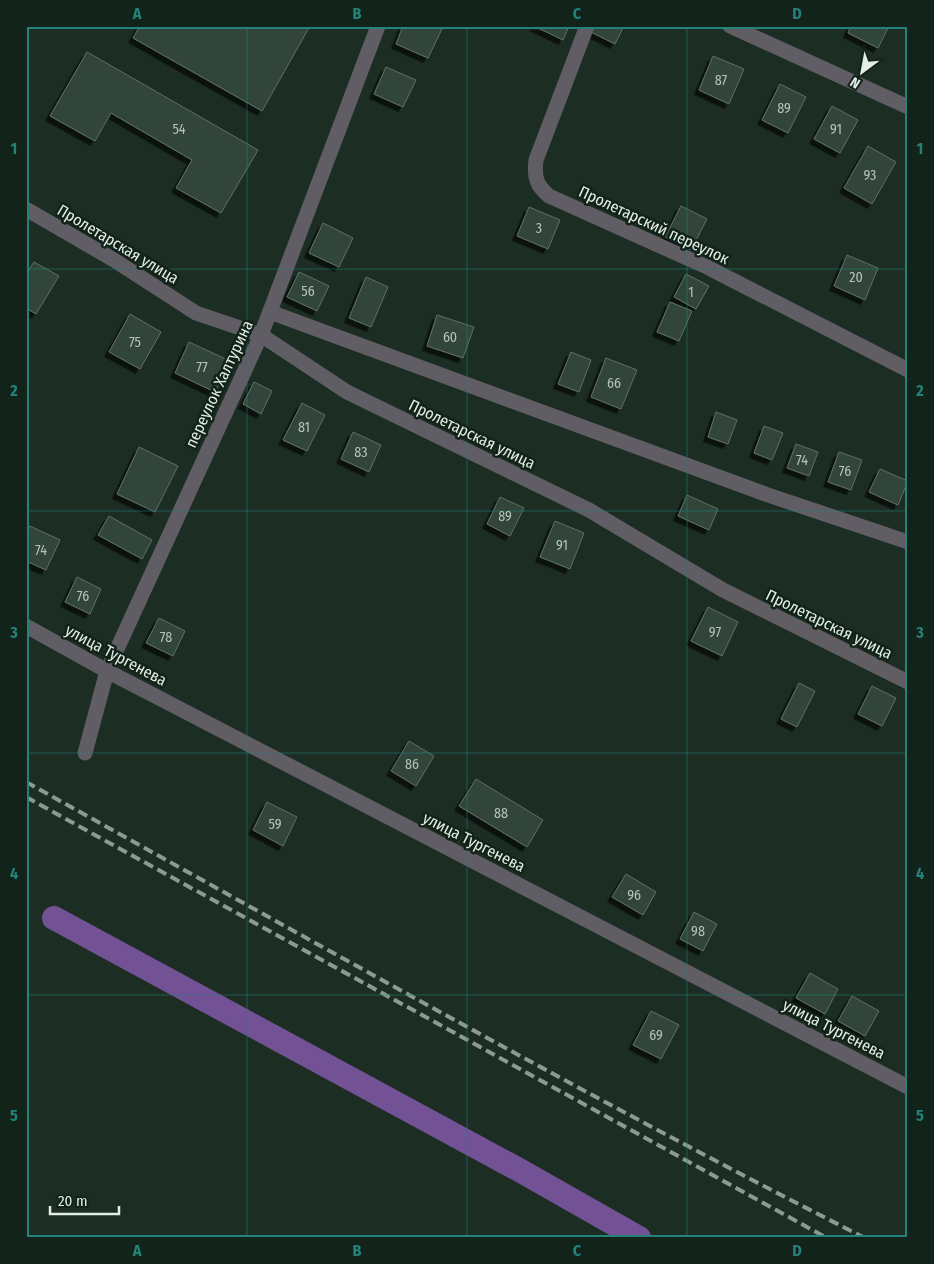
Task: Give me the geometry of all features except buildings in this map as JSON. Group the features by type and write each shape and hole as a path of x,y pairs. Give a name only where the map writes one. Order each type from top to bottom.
{"street":[{"name":"переулок Халтурина","path":"85,752 107,671 261,336 378,26"},
{"name":"Пролетарский переулок","path":"587,26 536,160 534,176 539,187 549,196 707,267 908,370"},
{"path":"730,26 908,107"},
{"name":"Пролетарская улица","path":"26,210 114,260 196,313 261,336 347,392 589,510 723,590 908,682"},
{"path":"270,312 749,488 908,542"},
{"name":"улица Тургенева","path":"26,626 107,671 908,1087"}],"waterway":[{"path":"54,918 521,1171 639,1238"}],"railway":[{"path":"26,782 548,1071 865,1238"},
{"path":"26,797 827,1238"}]}
